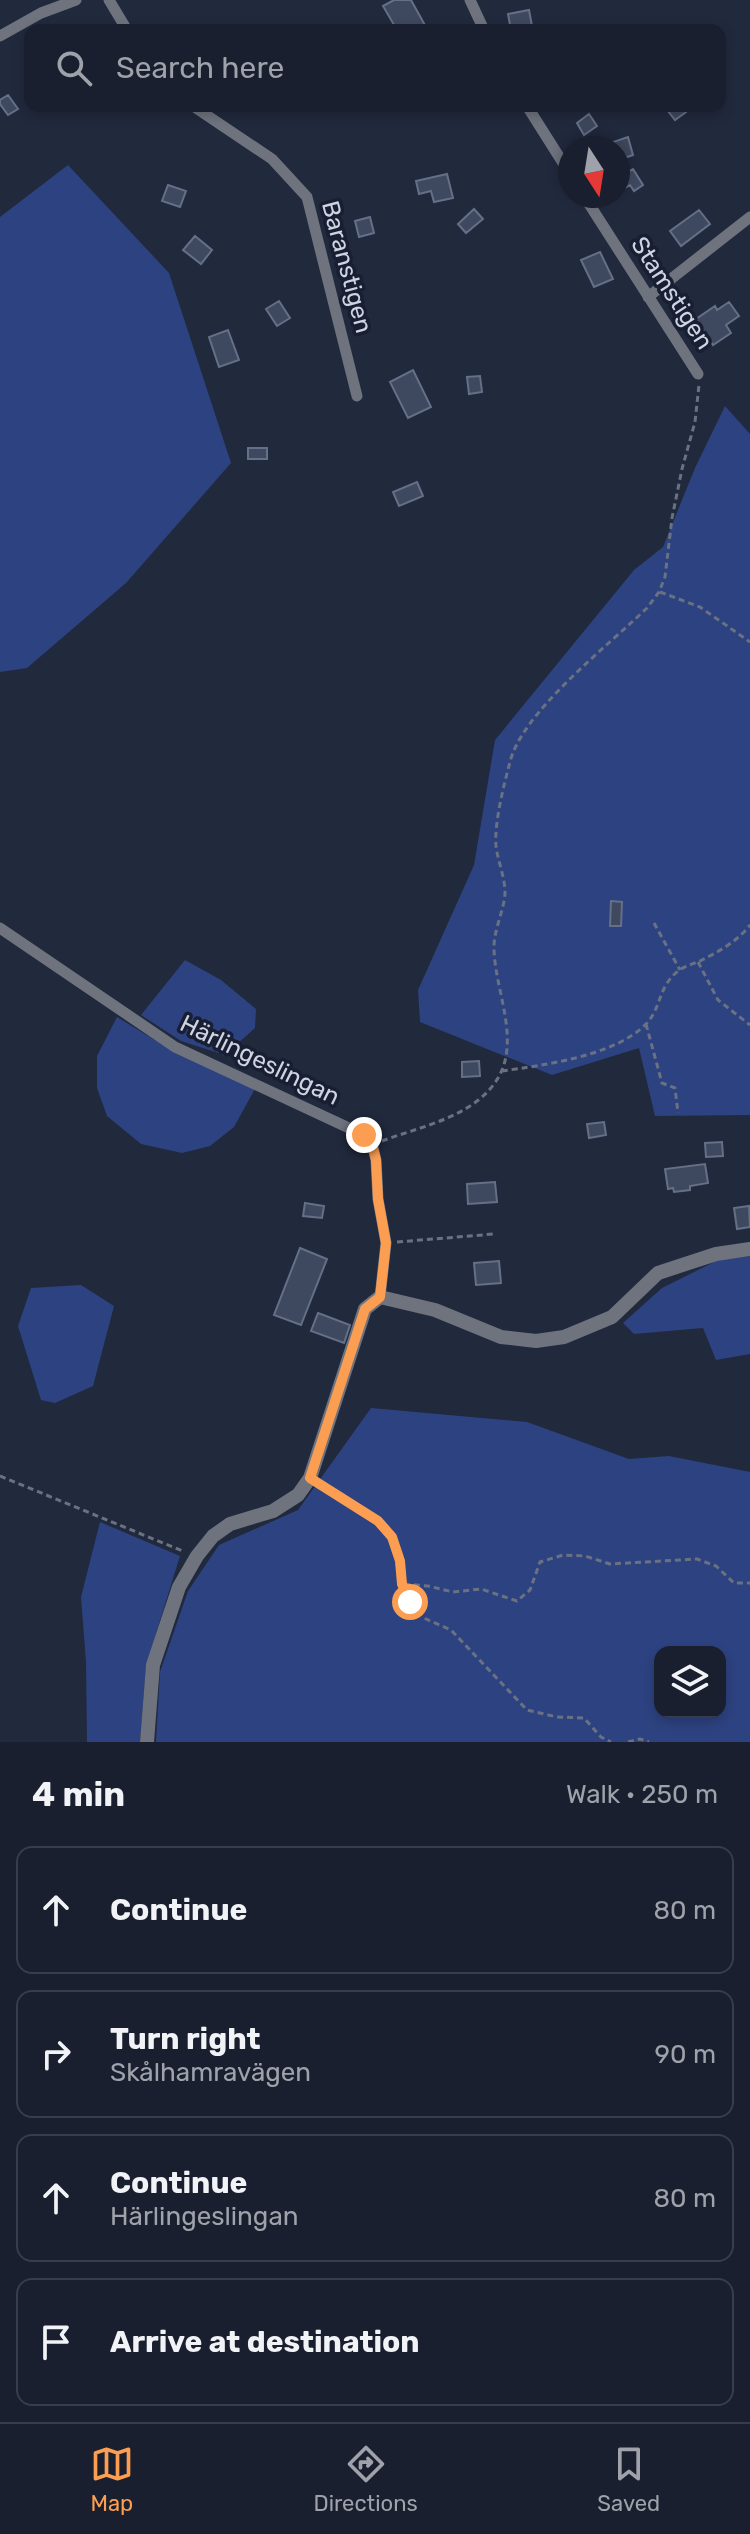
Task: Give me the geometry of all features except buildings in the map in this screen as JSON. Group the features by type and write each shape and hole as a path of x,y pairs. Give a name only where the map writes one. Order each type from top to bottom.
{"street":[{"path":"0,36 41,13 76,0"},
{"path":"109,0 123,24"},
{"path":"470,0 481,24"},
{"name":"Baranstigen","path":"202,112 272,159 307,197 357,396"},
{"path":"531,112 558,155"},
{"name":"Stamstigen","path":"592,208 698,374"},
{"path":"648,297 750,217"},
{"name":"Härlingeslingan","path":"0,928 175,1047 364,1135 372,1144"},
{"path":"147,1742 153,1665 179,1587 213,1536 230,1524 273,1511 298,1495 310,1478 365,1309 380,1297 386,1243 372,1144"},
{"path":"380,1297 435,1310 501,1337 536,1341 564,1337 612,1317 658,1273 716,1254 750,1249"}],"path":[{"path":"372,1144 432,1125 481,1098 502,1071 508,1036 494,947 505,896 496,846 497,820 510,761 520,739 541,711 647,608 659,592 665,577 682,469 695,422 698,374"},
{"path":"659,592 700,607 750,642"},
{"path":"654,923 680,970"},
{"path":"502,1071 577,1058 616,1043 646,1024 655,1010 663,986 680,970 723,949 750,925"},
{"path":"698,962 718,1000 750,1025"},
{"path":"646,1024 662,1083 675,1088 678,1113"},
{"path":"386,1243 494,1234"},
{"path":"0,1476 197,1556"},
{"path":"310,1478 378,1521 392,1537 400,1561 402,1584 410,1602 426,1619 451,1630 527,1710 557,1717 584,1718 601,1737 611,1742"},
{"path":"402,1584 453,1592 481,1589 517,1601 530,1590 540,1562 563,1555 585,1556 610,1564 697,1559 716,1566 734,1583 750,1583"},
{"path":"628,1742 640,1739 649,1742"}],"shaded area":[{"path":"68,165 169,273 231,463 126,583 27,668 0,672 0,217"},
{"path":"725,406 750,434 750,1115 655,1116 639,1048 552,1075 420,1022 418,990 474,865 495,740 634,570 663,547 695,468"},
{"path":"185,960 221,980 256,1009 255,1028 225,1055 181,1041 141,1015"},
{"path":"117,1017 173,1051 256,1087 234,1127 210,1146 182,1153 141,1144 107,1116 97,1088 97,1056"},
{"path":"750,1256 750,1354 716,1360 703,1328 634,1334 623,1323 662,1288 718,1260"},
{"path":"81,1285 114,1306 93,1386 55,1403 41,1400 18,1326 31,1288"},
{"path":"371,1408 527,1422 629,1459 669,1456 750,1472 750,1742 156,1742 160,1672 188,1591 219,1545 298,1510"},
{"path":"100,1522 180,1556 146,1666 140,1742 87,1742 81,1597"}],"route":[{"path":"364,1135 372,1144 376,1160 378,1199 386,1243 380,1297 365,1309 310,1478 378,1521 392,1537 400,1561 402,1584 410,1602"}]}
